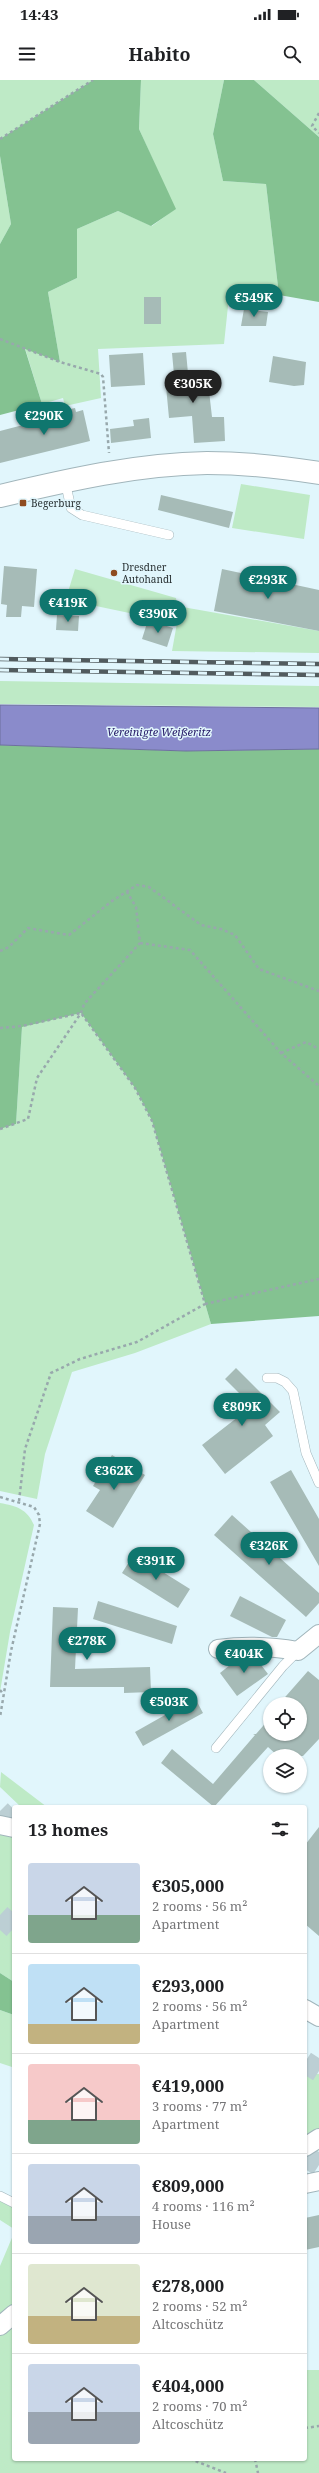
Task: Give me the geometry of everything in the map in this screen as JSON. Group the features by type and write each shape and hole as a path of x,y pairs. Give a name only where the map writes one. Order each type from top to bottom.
{"main road":[{"path":"0,496 65,481 140,468 206,463 242,464 319,473"}],"street":[{"path":"218,1649 244,1645 270,1646 298,1651 319,1634"},
{"path":"0,1825 12,1828"},
{"path":"307,2009 319,2017"},
{"path":"307,2145 319,2138"},
{"path":"307,2184 319,2182"},
{"path":"0,2326 12,2316"}],"lane":[{"path":"65,481 71,508 82,516 169,535"},
{"path":"267,1378 281,1380 294,1391 306,1453 319,1483"},
{"path":"216,1748 283,1666 298,1651"},
{"path":"0,2196 12,2202"}],"path":[{"path":"0,139 93,80"},
{"path":"319,113 312,126 319,133"},
{"path":"0,338 60,362 101,374 104,377 108,448"},
{"path":"0,951 9,947 28,928 69,935 137,885 150,887 201,925 221,929 235,935 259,969 319,991"},
{"path":"0,1128 28,1119 37,1078 81,1013 84,1004 140,943 136,907 127,892"},
{"path":"140,943 190,950 281,1053 319,1086"},
{"path":"0,1028 22,1026 81,1013"},
{"path":"81,1013 135,1088 152,1121 205,1304"},
{"path":"281,1053 306,1042 319,1049"},
{"path":"19,1501 25,1449 51,1373 80,1359 137,1342 205,1304 319,1279"},
{"path":"0,1497 19,1501 34,1507 39,1515 40,1524 10,1650 0,1717"},
{"path":"0,1690 4,1695"},
{"path":"307,2428 319,2426"},
{"path":"195,2461 226,2473"},
{"path":"255,2461 258,2473"}],"green space":[{"path":"0,80 93,80 0,139"},
{"path":"93,80 141,80 139,129 176,209 151,226 118,211 77,229 77,278 48,292 60,362 25,349 42,404 0,415 0,244 11,224 0,156 0,139"},
{"path":"141,80 224,80 213,134 223,181 266,184 279,295 230,287 224,344 98,349 101,398 65,406 63,398 42,404 25,348 60,362 48,292 77,278 77,229 118,211 152,226 175,209 139,129"},
{"path":"224,80 254,80 319,137 319,302 279,295 266,184 223,181 213,134"},
{"path":"254,80 319,80 319,137"},
{"path":"0,156 11,224 0,244"},
{"path":"241,484 310,495 304,539 232,528"},
{"path":"75,569 176,598 177,606 319,631 319,653 172,651 177,623 96,606 93,600 68,592"},
{"path":"0,681 319,686 319,707 0,704"},
{"path":"0,745 186,751 319,749 319,1316 211,1324 152,1121 135,1088 81,1013 22,1027 16,1124 0,1129"},
{"path":"81,1013 135,1088 152,1121 211,1324 135,1353 72,1372 45,1454 37,1499 0,1491 0,1129 16,1124 22,1026"},
{"path":"0,1503 12,1505 21,1509 28,1515 34,1525 10,1632 0,1692"},
{"path":"1,1772 44,1805 19,1805 0,1787"},
{"path":"0,1831 12,1834 12,1981 0,1973"},
{"path":"0,1973 12,1981 12,2014 0,2010"},
{"path":"0,2010 12,2014 12,2067 0,2063"},
{"path":"307,2073 319,2074 319,2150 307,2157"},
{"path":"0,2197 12,2202 12,2228 0,2220"},
{"path":"12,2238 12,2461 307,2461 307,2370 319,2370 319,2473 0,2473 0,2266"}],"water":[{"name":"Vereinigte Weißeritz","path":"0,705 319,708 319,749 186,751 0,745"}],"building":[{"path":"144,297 161,297 161,324 144,324"},
{"path":"244,309 268,312 266,326 241,326"},
{"path":"186,352 189,384 208,382 212,417 224,417 225,441 194,443 192,416 169,418 166,386 175,385 172,353"},
{"path":"143,353 145,385 111,387 109,355"},
{"path":"273,356 306,362 304,385 294,386 269,382"},
{"path":"75,408 76,412 83,410 90,441 0,463 0,431 53,417 52,413"},
{"path":"149,418 151,438 111,443 110,429 134,426 133,420"},
{"path":"161,495 233,512 229,528 158,510"},
{"path":"4,566 37,569 34,607 22,606 21,617 6,617 7,605 1,604"},
{"path":"222,569 319,590 319,631 214,611"},
{"path":"57,615 79,616 78,631 56,630"},
{"path":"148,620 173,628 167,647 142,639"},
{"path":"236,1368 280,1412 265,1425 273,1436 225,1474 202,1445 252,1406 225,1379"},
{"path":"112,1455 145,1475 113,1528 86,1511 100,1490 93,1486"},
{"path":"291,1470 319,1519 319,1566 270,1482"},
{"path":"232,1515 319,1593 319,1603 306,1617 214,1535"},
{"path":"134,1554 190,1589 178,1608 122,1573"},
{"path":"240,1596 286,1620 277,1637 272,1637 230,1616"},
{"path":"98,1601 177,1626 172,1644 93,1619"},
{"path":"53,1607 78,1608 75,1669 150,1667 151,1692 124,1693 124,1687 50,1687"},
{"path":"240,1657 255,1657 268,1674 237,1696 220,1673"},
{"path":"308,1671 319,1680 319,1739 307,1752 307,1749 270,1749 268,1747 263,1749 263,1753 216,1805 212,1805 161,1763 172,1749 213,1784 255,1735 253,1734 256,1734 263,1726 263,1741 307,1741 307,1697 285,1697"},
{"path":"195,1698 203,1713 143,1746 135,1732"},
{"path":"319,1827 319,1936 307,1926 307,1842"},
{"path":"319,2215 319,2247 307,2250 307,2218"}],"tunnel":[{"path":"0,1811 12,1823"},
{"path":"0,1915 12,1926"},
{"path":"307,2063 319,2071"},
{"path":"307,2157 319,2165"}],"railway":[{"path":"0,659 319,664"},
{"path":"0,670 319,675"}],"place":[{"name":"Begerburg","path":"23,503"},
{"name":"Dresdner Autohandl","path":"114,573"}]}
